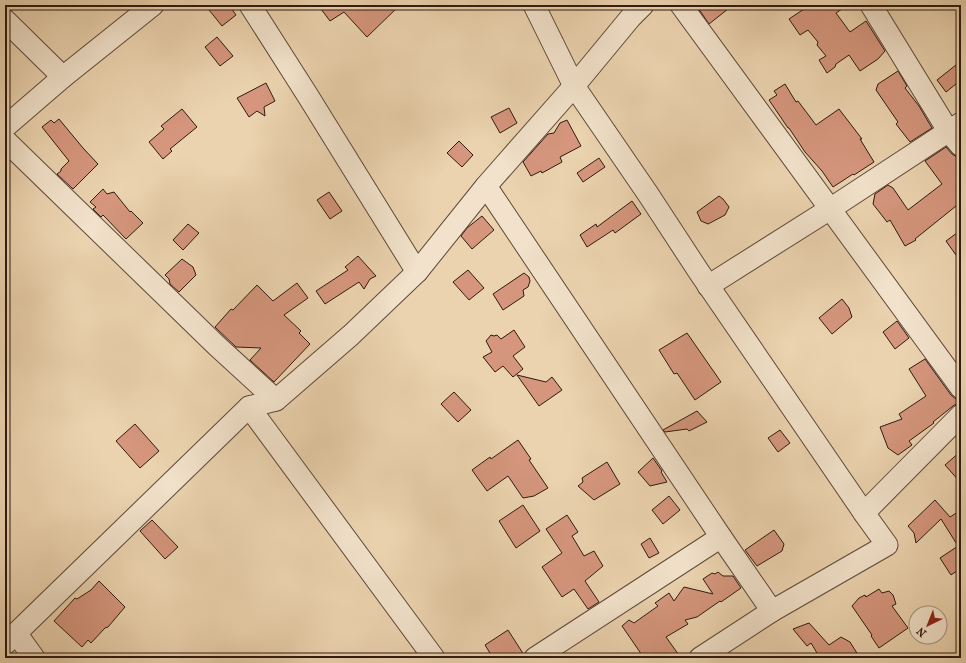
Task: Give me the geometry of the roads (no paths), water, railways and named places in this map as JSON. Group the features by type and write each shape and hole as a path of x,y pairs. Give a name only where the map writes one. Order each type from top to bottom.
{"street":[{"path":"5,127 63,77 153,5"},
{"path":"250,5 417,272"},
{"path":"534,5 574,86 708,286 887,545 772,611 700,658"},
{"path":"34,658 10,638 250,407 276,400 351,335 417,272 486,186 574,86 631,17 643,5"},
{"path":"681,5 961,388"},
{"path":"708,286 830,209 957,134 871,5"},
{"path":"5,20 63,77"},
{"path":"5,140 217,346 276,400"},
{"path":"486,186 772,611"},
{"path":"250,407 434,658"},
{"path":"864,513 961,415"},
{"path":"535,658 721,537"}]}
